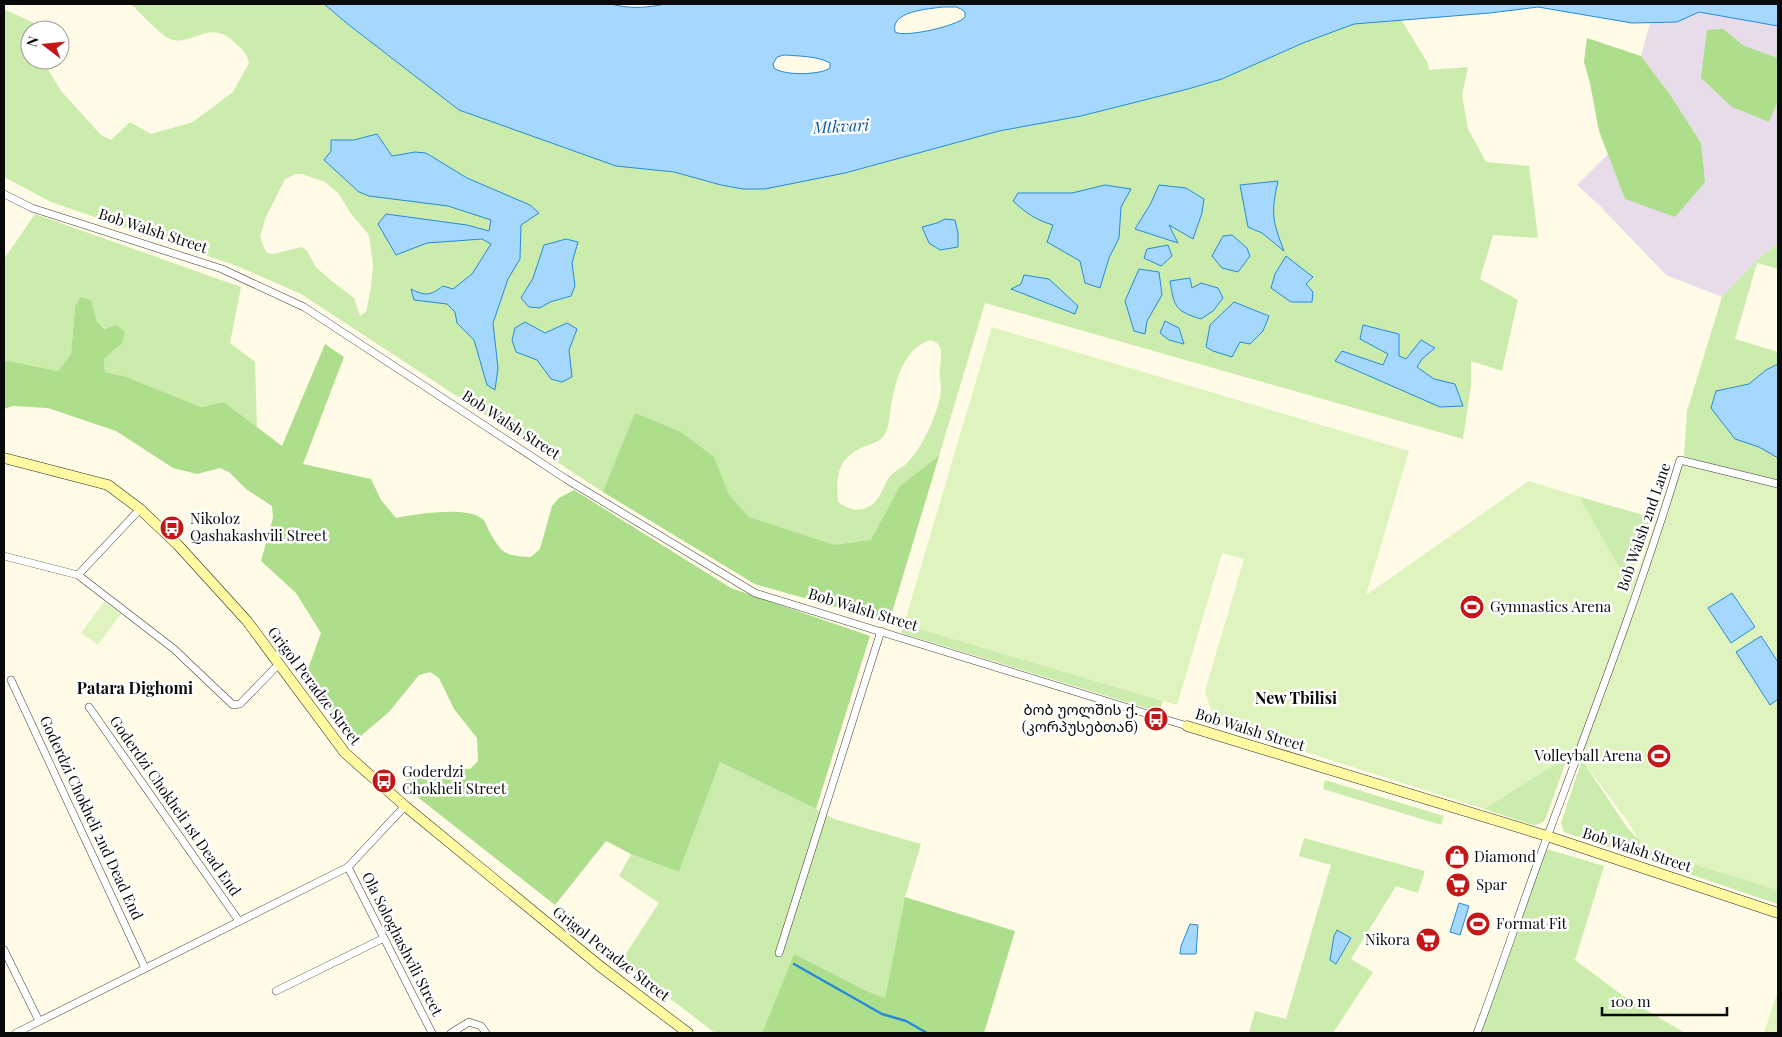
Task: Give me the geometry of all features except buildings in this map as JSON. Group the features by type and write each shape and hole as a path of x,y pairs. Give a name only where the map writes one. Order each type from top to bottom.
{"street":[{"name":"Bob Walsh Street","path":"4,194 32,208 222,269 298,304 566,478 755,593 1547,836 1778,912"},
{"name":"Grigol Peradze Street","path":"4,458 108,485 140,510 178,544 247,621 345,753 405,806 601,967 688,1033"},
{"name":"Bob Walsh 2nd Lane","path":"1547,836 1632,608 1680,460 1778,484"},
{"path":"78,575 140,510"},
{"path":"4,556 78,575 174,649 233,705 240,704 278,665"},
{"path":"779,953 881,632"},
{"name":"Goderdzi Chokheli 2nd Dead End","path":"11,680 145,968"},
{"name":"Goderdzi Chokheli 1st Dead End","path":"89,707 239,921"},
{"path":"16,1033 348,866 405,806"},
{"path":"1477,1033 1547,836"},
{"name":"Ola Sologhashvili Street","path":"348,866 432,1033"},
{"path":"276,991 384,938"},
{"path":"4,950 39,1021"},
{"path":"451,1033 469,1022 481,1026 486,1033"}],"shaded area":[{"path":"1699,12 1778,26 1778,243 1756,261 1722,297 1666,275 1599,205 1577,185 1608,154 1625,199 1701,143 1671,96 1641,56 1650,23 1677,22"}],"green space":[{"path":"131,4 324,4 459,110 616,166 674,172 743,189 765,189 845,173 999,131 1081,116 1188,89 1222,79 1303,43 1354,24 1401,19 1427,62 1429,70 1468,67 1462,95 1468,129 1486,162 1529,166 1538,238 1493,235 1480,279 1518,300 1502,371 1471,361 1471,386 1463,439 985,303 889,622 755,584 603,492 301,294 237,266 51,202 4,177 4,9 27,20 20,20 20,70 49,70 61,91 101,135 111,140 130,122 151,134 193,122 233,92 249,63 244,51 225,35 207,33 176,41 168,38","holes":["296,174 302,174 325,182 338,193 352,215 369,235 373,264 371,288 366,312 360,316 354,298 316,267 307,251 302,247 273,254 267,253 264,248 260,237 265,219 285,179","930,340 935,342 941,351 941,391 940,400 929,429 913,456 905,465 891,475 873,504 859,510 846,507 838,502 838,477 843,464 853,452 884,436 888,426 897,381 906,360 920,345"]},
{"path":"1723,29 1744,46 1778,58 1778,105 1776,105 1769,122 1732,107 1701,78 1707,30"},
{"path":"1587,38 1641,56 1671,96 1701,143 1705,182 1675,217 1625,199 1599,131 1584,62"},
{"path":"35,214 241,287 230,343 255,362 257,427 224,402 201,407 127,377 105,372 104,359 122,343 116,325 106,329 97,322 91,300 80,297 75,307 71,354 58,371 4,360 4,259"},
{"path":"1778,243 1778,269 1757,263 1735,339 1778,352 1778,364 1766,370 1749,384 1716,391 1735,439 1759,447 1778,458 1778,484 1684,456 1687,411 1722,297 1756,261"},
{"path":"80,297 91,300 97,322 105,329 116,325 125,332 122,343 104,359 105,372 127,377 201,407 224,402 282,446 325,344 344,357 303,464 371,479 381,500 396,518 440,512 474,514 484,520 501,549 510,554 531,557 540,549 552,506 559,498 574,490 731,588 870,636 816,809 720,762 679,872 631,854 606,841 555,905 401,784 425,766 470,769 478,761 477,738 454,709 439,678 430,672 419,675 389,712 363,734 358,743 304,680 321,633 296,593 261,561 273,518 272,506 246,489 230,473 220,468 197,474 173,468 116,431 48,408 13,406 4,409 4,360 58,371 71,354 75,307"},
{"path":"992,327 1409,451 1366,595 1529,481 1579,497 1627,580 1635,579 1674,470 1684,456 1778,484 1778,890 1645,850 1629,823 1582,760 1568,756 1484,809 1215,723 1205,691 1244,559 1222,553 1177,705 904,624"},
{"path":"635,413 681,432 714,457 729,495 749,517 834,545 871,540 900,486 939,456 889,622 755,584 603,492"},
{"path":"1569,494 1651,517 1630,577 1622,582"},
{"path":"104,602 121,614 98,645 81,633"},
{"path":"904,624 1163,701 1159,712 901,633"},
{"path":"1568,756 1545,820 1541,823 1533,825 1484,809"},
{"path":"1582,760 1628,829 1644,844 1778,885 1778,904 1564,832 1561,823"},
{"path":"720,762 834,819 921,844 905,897 885,998 867,991 794,954 762,1033 715,1033 621,961 659,903 619,876 631,854 679,872"},
{"path":"1325,780 1444,816 1441,825 1323,789"},
{"path":"1304,838 1425,871 1418,893 1396,886 1351,959 1373,972 1333,1033 1249,1033 1255,1011 1286,1019 1331,865 1299,856"},
{"path":"1547,849 1604,866 1575,960 1626,998 1685,1033 1480,1033"},
{"path":"905,897 1015,931 984,1033 762,1033 794,954 867,991 885,998"},
{"path":"1778,990 1778,1033 1764,1033"}],"water":[{"name":"Mtkvari","path":"324,4 611,4 638,7 665,4 1778,4 1778,26 1699,12 1677,22 1632,23 1538,7 1490,13 1354,24 1303,43 1222,79 1188,89 1081,116 999,131 845,173 765,189 743,189 674,172 616,166 459,110","holes":["943,7 961,9 965,12 965,17 952,24 931,30 909,33 895,32 895,25 904,15 920,10","784,55 820,59 830,63 830,68 819,72 802,74 779,71 774,68 773,64 777,57"]},
{"path":"377,134 392,156 415,152 426,153 467,178 530,205 539,213 521,225 520,259 508,279 493,323 498,368 495,390 487,385 474,340 457,323 455,312 447,304 414,300 411,289 427,294 443,286 453,289 472,274 491,244 482,239 427,243 396,255 378,224 386,214 467,225 489,231 491,220 448,206 369,196 359,192 324,160 331,151 331,140 354,140"},
{"path":"1278,181 1274,201 1274,216 1284,251 1262,233 1248,227 1240,185"},
{"path":"1105,185 1131,189 1121,207 1119,238 1109,258 1100,288 1085,283 1080,261 1047,242 1053,225 1031,216 1013,201 1018,193 1072,193"},
{"path":"1159,185 1186,188 1204,199 1202,213 1193,239 1169,225 1178,243 1135,229 1151,203"},
{"path":"945,219 955,220 958,233 958,247 940,250 929,243 922,227"},
{"path":"1232,235 1247,248 1250,256 1238,272 1222,268 1212,256 1223,236"},
{"path":"566,239 578,242 572,263 575,286 571,296 550,302 540,308 529,307 521,298 533,278 544,245"},
{"path":"1168,245 1172,256 1161,266 1144,258 1147,249"},
{"path":"1286,256 1313,277 1306,284 1313,292 1312,302 1291,302 1271,288 1275,274"},
{"path":"1139,269 1159,272 1162,295 1147,321 1145,334 1134,331 1125,301"},
{"path":"1024,275 1049,279 1078,306 1075,314 1011,289 1021,284"},
{"path":"1190,278 1192,288 1201,283 1218,288 1223,298 1213,311 1201,319 1177,307 1173,297 1170,281"},
{"path":"1234,302 1269,316 1263,331 1250,344 1240,342 1232,357 1206,347 1210,325"},
{"path":"1165,321 1179,328 1184,344 1169,340 1160,333"},
{"path":"525,322 545,333 567,323 577,329 569,350 572,377 562,382 551,379 537,360 516,352 512,340 515,328"},
{"path":"1363,325 1399,334 1399,356 1406,359 1421,340 1435,348 1422,359 1417,367 1434,379 1455,384 1463,406 1440,407 1335,361 1342,351 1383,365 1388,354 1360,339"},
{"path":"1778,364 1778,458 1759,447 1735,439 1711,408 1716,391 1749,384 1766,370"},
{"path":"1732,593 1755,627 1731,643 1708,608"},
{"path":"1761,636 1778,662 1778,699 1770,705 1736,652"},
{"path":"1459,903 1469,906 1460,935 1450,932"},
{"path":"1190,924 1198,925 1196,954 1180,954 1181,946"},
{"path":"1337,930 1351,938 1336,964 1330,960 1334,936"}],"waterway":[{"path":"794,964 882,1014 906,1021 927,1033"}],"place":[{"name":"Nikoloz Qashakashvili Street","path":"172,528"},
{"name":"Gymnastics Arena","path":"1472,607"},
{"name":"ბობ უოლშის ქ. (კორპუსებთან)","path":"1156,719"},
{"name":"Volleyball Arena","path":"1659,756"},
{"name":"Goderdzi Chokheli Street","path":"384,781"},
{"name":"Diamond","path":"1457,857"},
{"name":"Spar","path":"1458,885"},
{"name":"Format Fit","path":"1478,924"},
{"name":"Nikora","path":"1428,940"}],"district":[{"name":"Patara Dighomi","path":"135,688"},
{"name":"New Tbilisi","path":"1296,698"}]}
